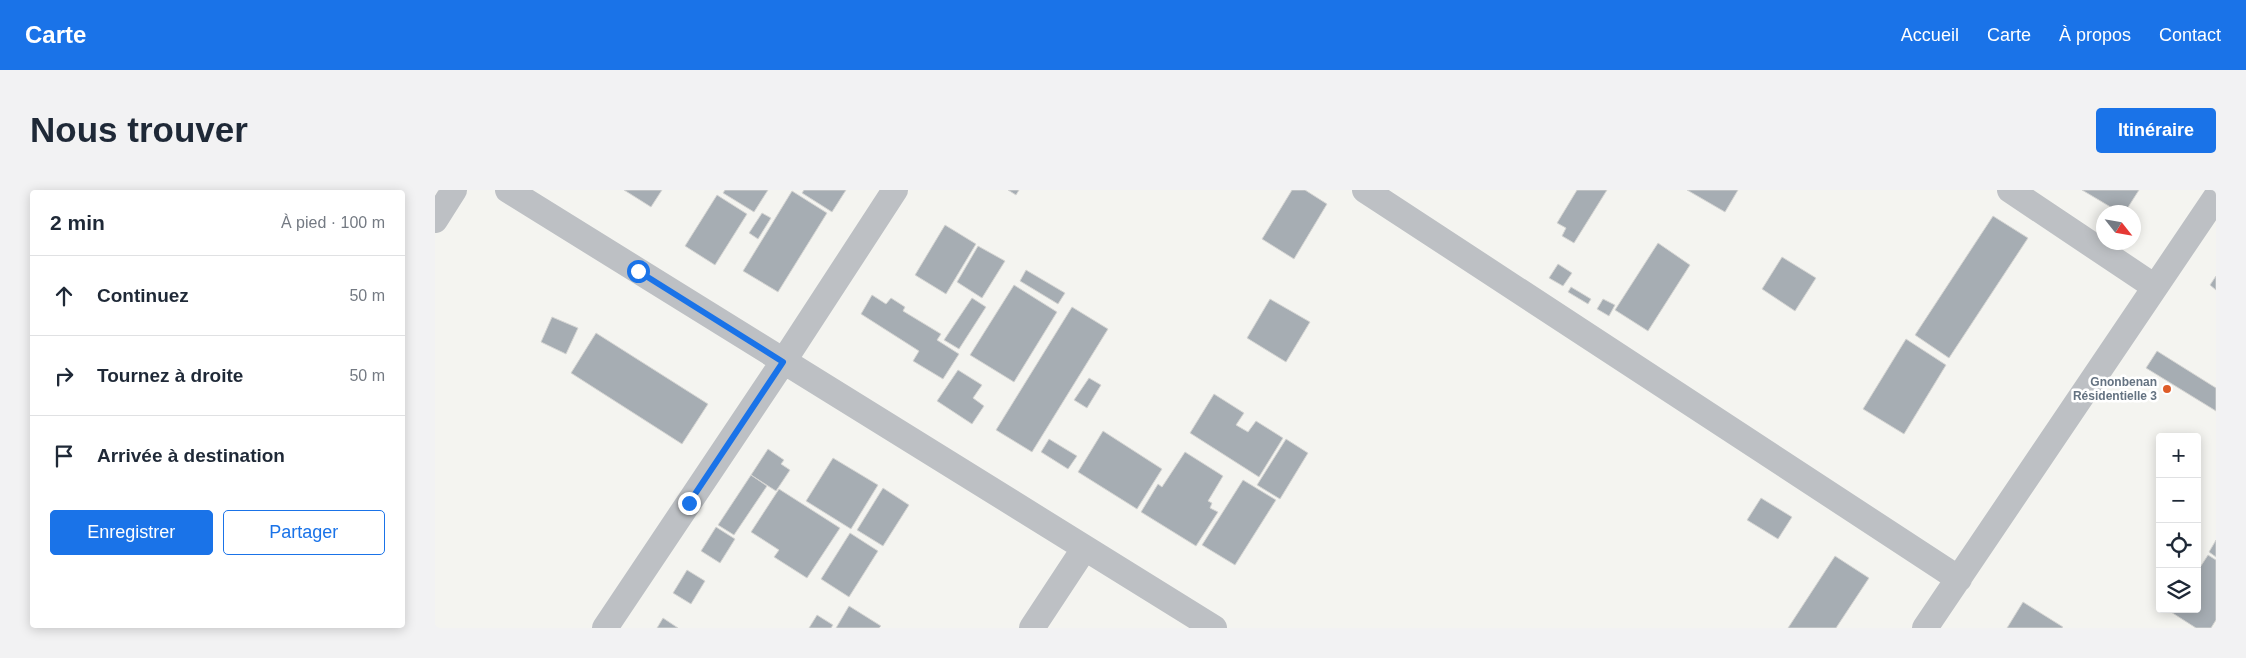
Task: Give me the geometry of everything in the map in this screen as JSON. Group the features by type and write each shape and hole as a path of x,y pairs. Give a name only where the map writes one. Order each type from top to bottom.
{"street":[{"path":"435,220 454,190"},
{"path":"508,190 1214,628"},
{"path":"605,628 783,362 895,190"},
{"path":"1365,190 1959,578"},
{"path":"2010,190 2155,287"},
{"path":"1925,628 2216,197"},
{"path":"1032,628 1084,549"}],"building":[{"path":"624,190 662,190 651,207"},
{"path":"725,190 768,190 754,212 723,193"},
{"path":"804,190 846,190 832,212 802,193"},
{"path":"1008,190 1019,190 1016,195"},
{"path":"1292,190 1305,190 1327,204 1294,259 1262,239"},
{"path":"1577,190 1607,190 1574,243 1562,236 1566,228 1557,223"},
{"path":"1687,190 1738,190 1725,212"},
{"path":"2082,190 2139,190 2129,205 2107,205"},
{"path":"792,191 827,213 778,292 743,271"},
{"path":"717,195 747,214 715,265 685,246"},
{"path":"762,213 771,218 758,239 749,233"},
{"path":"1993,216 2028,238 1949,358 1915,335"},
{"path":"945,225 976,244 946,294 915,275"},
{"path":"1658,243 1690,265 1648,331 1615,310"},
{"path":"978,246 1005,261 982,298 957,282"},
{"path":"1782,257 1816,278 1795,311 1762,289"},
{"path":"1558,264 1572,273 1563,286 1549,278"},
{"path":"1026,270 1065,293 1058,304 1020,281"},
{"path":"2216,276 2216,290 2210,285"},
{"path":"1014,285 1057,312 1014,382 970,355"},
{"path":"1571,287 1591,299 1588,304 1568,292"},
{"path":"872,295 886,304 891,298 905,307 903,311 941,334 937,340 959,354 943,379 913,361 919,351 861,314"},
{"path":"972,298 986,307 959,349 944,340"},
{"path":"1270,299 1310,322 1286,362 1247,338"},
{"path":"1603,299 1615,305 1609,316 1597,309"},
{"path":"1072,307 1108,329 1032,452 996,430"},
{"path":"552,317 578,328 566,354 541,342"},
{"path":"596,333 708,404 682,444 571,373"},
{"path":"1906,339 1946,365 1904,434 1863,409"},
{"path":"2157,351 2216,388 2216,411 2146,368"},
{"path":"958,370 982,385 973,398 984,406 972,424 937,401"},
{"path":"1089,378 1101,385 1087,408 1074,400"},
{"path":"1214,394 1244,413 1236,425 1248,432 1256,421 1283,438 1259,477 1190,433"},
{"path":"1103,431 1162,469 1137,509 1078,472"},
{"path":"1049,439 1077,456 1068,469 1041,452"},
{"path":"1286,439 1308,453 1280,499 1257,485"},
{"path":"768,449 784,460 781,464 790,470 776,491 751,475"},
{"path":"1185,452 1223,476 1208,501 1212,503 1210,508 1218,512 1196,546 1141,512 1158,484 1162,487"},
{"path":"833,458 878,485 851,529 806,501"},
{"path":"751,475 767,486 734,535 718,525"},
{"path":"1243,480 1276,500 1235,565 1202,545"},
{"path":"883,488 909,505 883,546 857,530"},
{"path":"779,489 840,528 807,578 774,557 779,550 751,532"},
{"path":"1761,498 1792,517 1778,539 1747,520"},
{"path":"716,527 735,539 720,563 701,551"},
{"path":"850,533 878,551 849,597 821,579"},
{"path":"2216,540 2216,557 2209,552"},
{"path":"2208,555 2216,560 2216,620 2211,628 2196,628 2173,613 2201,613 2201,566"},
{"path":"1835,556 1869,578 1836,628 1788,628"},
{"path":"687,570 705,581 691,604 673,593"},
{"path":"2023,602 2063,627 2007,628"},
{"path":"849,606 881,626 879,628 836,628"},
{"path":"817,615 833,625 831,628 809,628"},
{"path":"663,618 678,628 657,628"}],"place":[{"name":"Gnonbenan Résidentielle 3","path":"2167,389"}],"route":[{"path":"638,271 783,362 689,503"}]}
